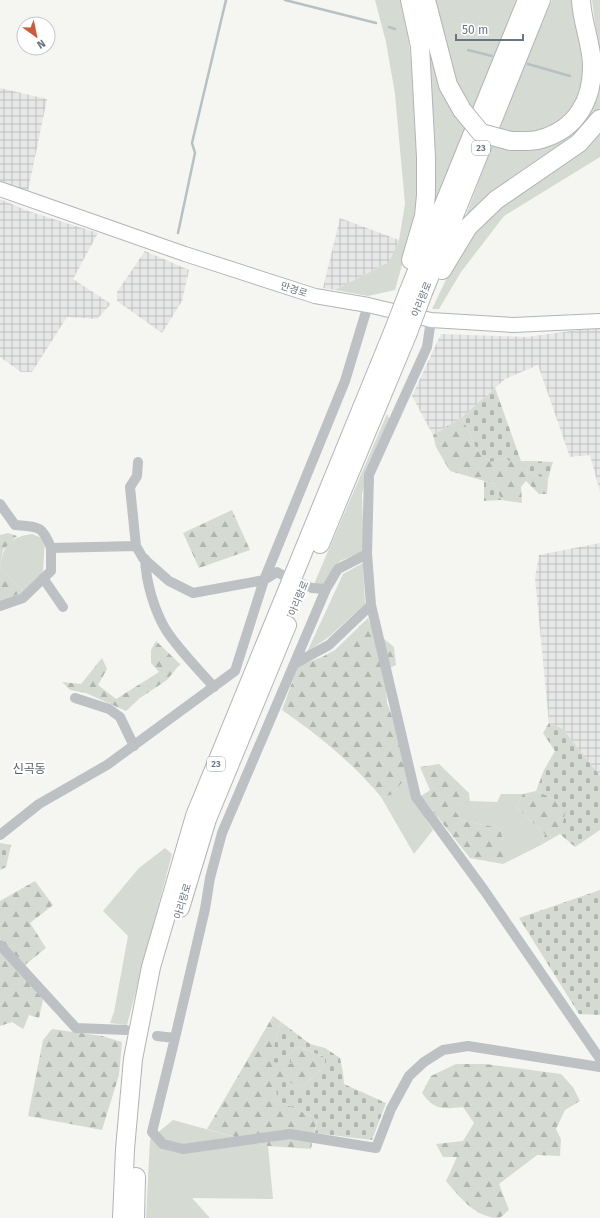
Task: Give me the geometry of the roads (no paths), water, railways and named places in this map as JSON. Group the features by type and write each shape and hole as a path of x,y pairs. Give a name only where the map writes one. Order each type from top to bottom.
{"highway":[{"path":"410,0 420,46 426,158 426,195 424,216 404,284 416,292 432,290 468,227 496,200 579,142 600,119"},
{"path":"426,0 448,85 462,110 481,133 511,142 541,139 569,124 582,110 591,87 592,63 582,14 582,0"},
{"name":"아리랑로","path":"135,1218 137,1144 146,1055 160,982 179,910 207,820 416,292 527,0"},
{"name":"아리랑로","path":"416,292 541,0"},
{"name":"아리랑로","path":"122,1218 125,1149 133,1059 152,966 195,816 400,333"}],"street":[{"name":"만경로","path":"0,189 185,254 315,296 368,305 431,320 513,325 600,321"},
{"path":"0,835 39,804 107,765 235,671 264,580 345,381 368,305"},
{"path":"431,320 427,347 369,475 367,554 371,605 416,797 484,890 600,1059"},
{"path":"138,462 137,476 130,487 136,546 145,559 169,581 193,593 264,580 277,572 284,576"},
{"path":"0,504 15,525 36,527 45,532 51,548 51,571 23,598 0,606"},
{"path":"51,548 136,546"},
{"path":"367,554 338,569 326,588 222,833 210,878 205,909 152,1132 163,1144 183,1149 290,1134 376,1148 391,1109 409,1076 424,1062 443,1050 468,1046 600,1067"},
{"path":"145,559 146,575 156,608 166,630 214,687"},
{"path":"43,578 63,607"},
{"path":"312,588 326,588"},
{"path":"294,664 329,645 371,605"},
{"path":"75,698 109,709 120,717 134,746"},
{"path":"0,945 76,1028 126,1030"},
{"path":"157,1036 174,1038"}],"waterway":[{"path":"178,233 195,153 192,143 226,0"},
{"path":"285,0 376,23"},
{"path":"389,27 395,29"},
{"path":"468,50 492,56"},
{"path":"528,64 570,76"}],"tunnel":[{"path":"288,577 312,588"}],"district":[{"name":"신곡동","path":"29,769"}]}
